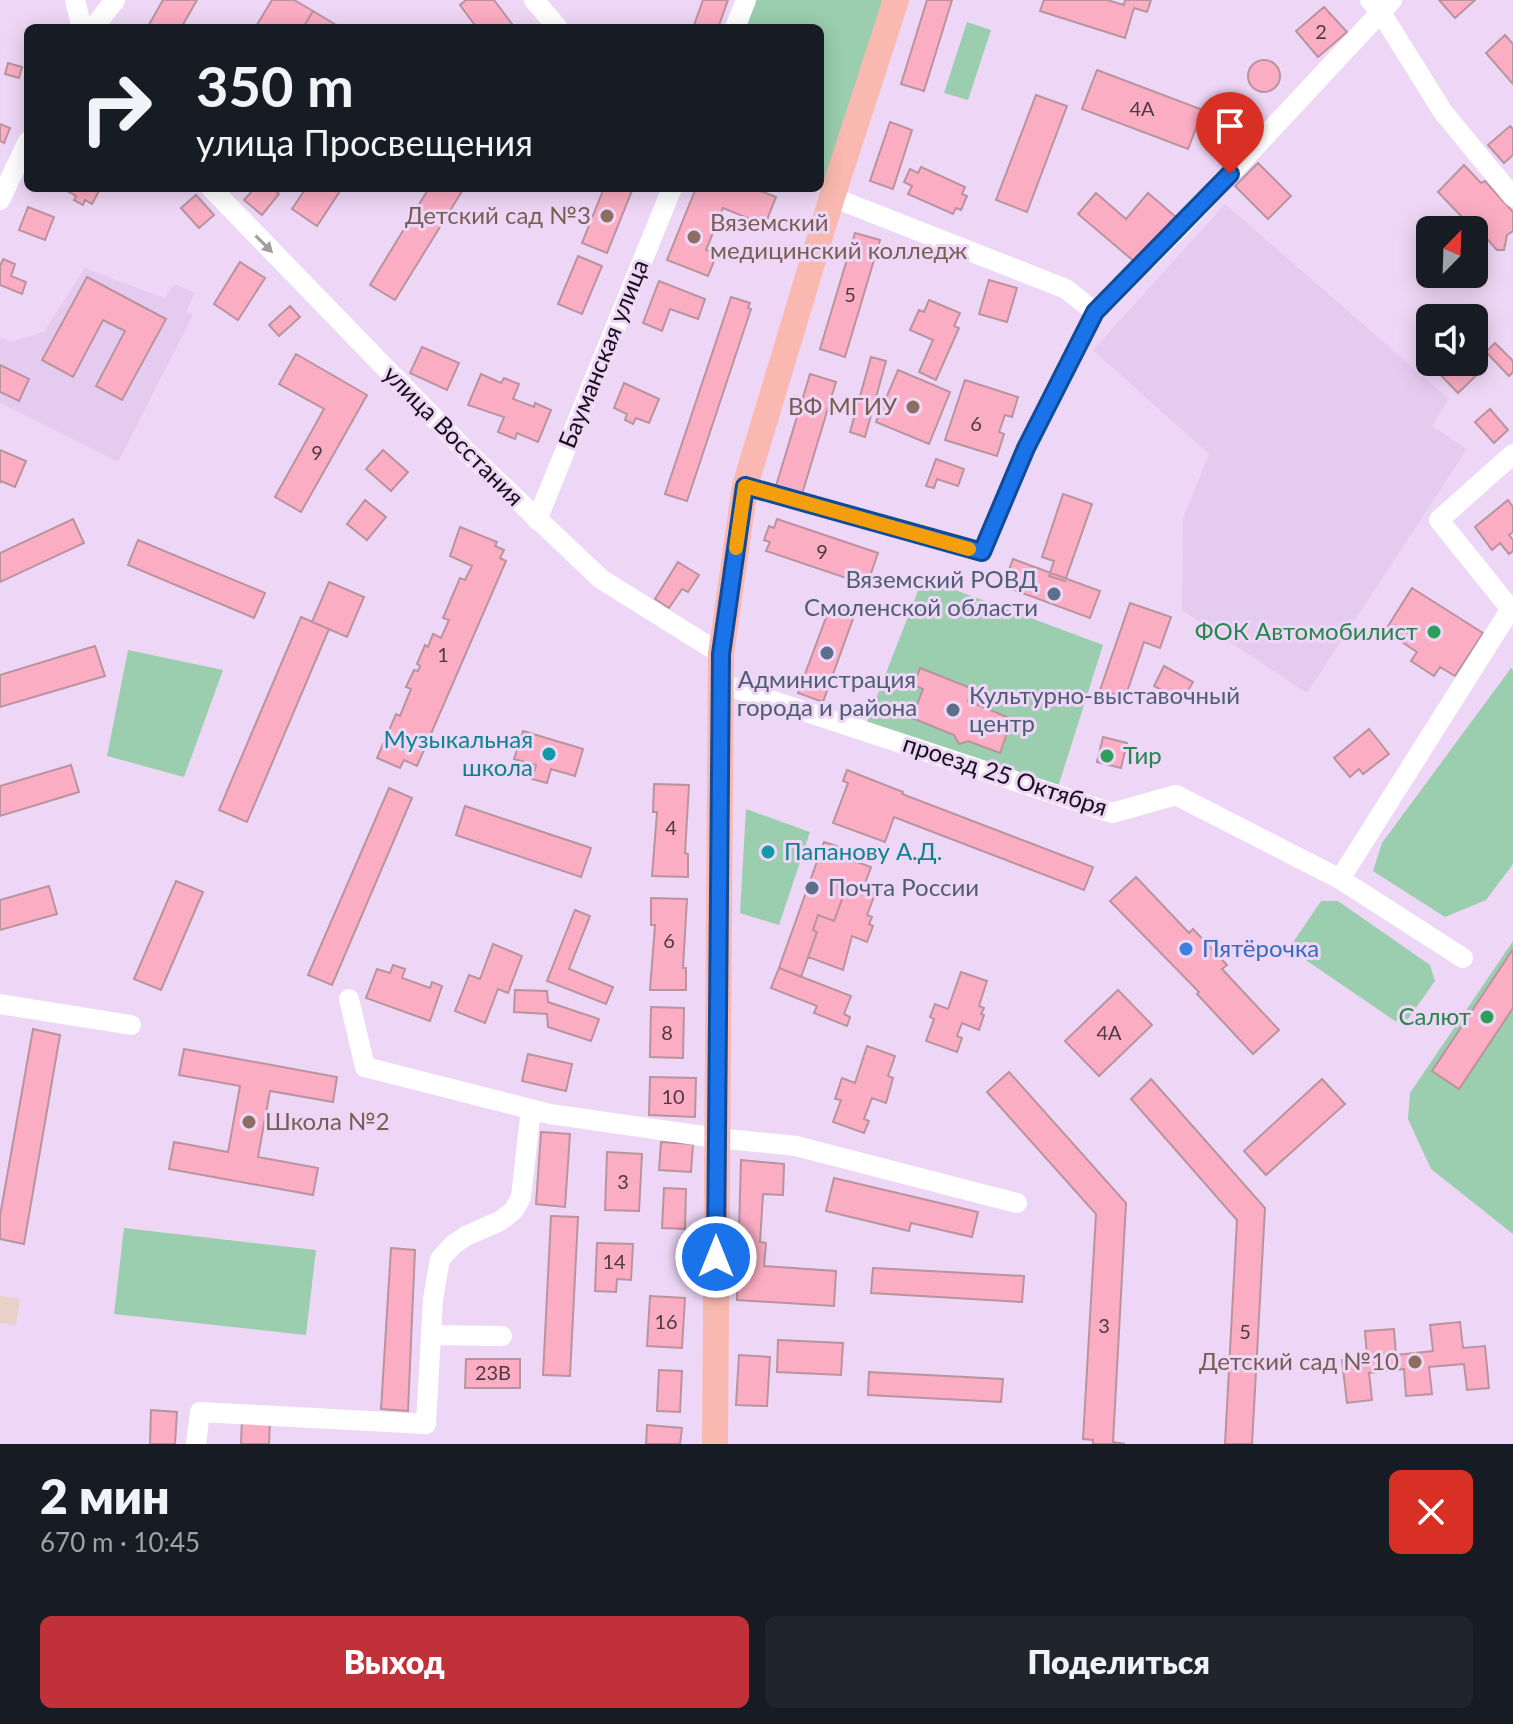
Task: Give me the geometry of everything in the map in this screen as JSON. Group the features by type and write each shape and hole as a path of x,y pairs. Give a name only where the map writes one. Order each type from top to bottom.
{"main road":[{"path":"715,1444 721,654 745,486 832,197 896,0"}],"street":[{"path":"75,0 81,24"},
{"path":"96,24 115,0"},
{"path":"534,0 555,24"},
{"path":"737,24 746,0"},
{"path":"745,486 982,552 1026,448 1095,312 1187,220 1381,4 1443,112 1513,197"},
{"path":"0,200 24,149"},
{"name":"улица Восстания","path":"215,192 468,453 601,579 721,654"},
{"name":"Бауманская улица","path":"537,520 670,192"},
{"path":"832,197 1066,289 1095,312"},
{"path":"1340,879 1512,611 1439,520 1513,454"},
{"name":"проезд 25 Октября","path":"722,684 1112,813 1176,795 1340,879 1463,958"},
{"path":"349,999 365,1067 531,1109 717,1138 796,1146 1017,1203"},
{"path":"0,1004 131,1025"},
{"path":"196,1444 200,1412 426,1424 433,1299 440,1259 466,1236 500,1221 514,1210 521,1197 531,1109"},
{"path":"431,1335 502,1336"}],"shaded area":[{"path":"1225,204 1416,370 1416,376 1423,376 1449,399 1432,426 1467,449 1307,693 1182,610 1183,518 1209,454 1093,350"},
{"path":"85,268 164,298 175,284 195,293 186,312 193,315 118,462 0,403 0,337 11,342 44,332"},
{"path":"0,1296 20,1299 16,1325 0,1323"}],"green space":[{"path":"755,0 885,0 825,184 824,24 746,24"},
{"path":"967,22 991,30 968,100 944,93"},
{"path":"923,578 1103,645 1058,787 867,722"},
{"path":"128,650 223,670 184,777 107,756"},
{"path":"1511,668 1513,864 1486,900 1445,917 1373,871 1382,843"},
{"path":"746,809 810,832 779,925 740,913"},
{"path":"1321,901 1338,901 1430,965 1435,981 1408,1019 1395,1021 1297,954 1294,941"},
{"name":"Салют","path":"1513,941 1513,1234 1431,1169 1408,1119 1410,1093"},
{"path":"124,1228 316,1250 306,1335 114,1314"}],"building":[{"path":"163,0 197,0 183,24 149,24"},
{"path":"272,0 294,0 313,11 305,24 257,24"},
{"path":"466,0 494,0 512,24 474,24 460,5"},
{"path":"703,0 728,0 719,24 694,24"},
{"path":"927,0 952,0 924,91 901,84"},
{"path":"1044,0 1107,0 1124,5 1125,0 1151,0 1147,12 1134,8 1125,38 1040,11"},
{"path":"1439,0 1475,0 1455,18"},
{"path":"1324,7 1347,32 1318,57 1296,31"},
{"path":"313,11 334,24 305,24"},
{"path":"1505,35 1513,44 1513,84 1486,53"},
{"path":"1264,60 1275,65 1280,76 1275,87 1264,92 1253,87 1248,76 1253,65"},
{"path":"8,63 22,67 19,78 5,74"},
{"path":"1097,70 1203,110 1188,149 1082,109"},
{"path":"1036,95 1067,106 1027,212 996,200"},
{"path":"890,122 912,130 893,189 870,181"},
{"path":"0,124 10,128 4,143 0,141"},
{"path":"1510,126 1513,129 1513,155 1504,163 1488,145"},
{"path":"1258,163 1291,196 1268,219 1235,186"},
{"path":"1464,165 1481,183 1485,181 1513,212 1513,231 1507,235 1504,250 1497,250 1488,240 1488,216 1461,216 1438,192"},
{"path":"921,167 965,187 962,194 967,196 961,210 956,208 953,214 908,194 912,186 904,182 910,169 918,173"},
{"path":"69,192 98,192 92,204 85,200 83,205 74,200 76,196"},
{"path":"251,192 279,194 262,215 244,200"},
{"path":"303,192 339,192 317,226 292,209"},
{"path":"427,192 462,192 395,300 370,285"},
{"name":"Детский сад №3","path":"602,192 631,192 607,253 582,243"},
{"name":"Вяземский медицинский колледж","path":"694,192 763,192 776,197 765,225 723,208 706,250 717,254 708,276 667,260"},
{"path":"1096,193 1126,219 1148,193 1176,217 1136,263 1078,214"},
{"path":"196,195 214,215 199,228 181,208"},
{"path":"28,207 54,217 45,240 19,230"},
{"path":"855,233 880,240 845,357 820,349"},
{"path":"578,256 602,266 582,314 558,304"},
{"path":"3,259 15,264 11,276 26,282 22,294 0,285"},
{"path":"240,262 265,278 238,320 214,304"},
{"path":"87,277 166,319 122,400 96,386 125,331 103,320 73,377 42,360"},
{"path":"989,280 1017,288 1007,322 979,314"},
{"path":"659,281 705,299 698,319 670,309 662,331 643,323"},
{"path":"731,297 750,303 748,308 751,309 687,501 665,494"},
{"path":"929,300 960,313 954,326 959,328 936,380 919,372 933,340 910,330 919,310 924,312"},
{"path":"290,306 300,317 279,336 269,325"},
{"path":"1495,343 1513,361 1513,372 1509,376 1488,354"},
{"path":"422,347 459,363 447,390 410,373"},
{"path":"296,354 367,395 301,512 275,497 324,409 279,384"},
{"path":"871,357 886,361 865,437 850,432"},
{"path":"0,365 29,379 19,401 0,392"},
{"name":"ВФ МГИУ","path":"898,370 950,392 929,444 876,422"},
{"path":"481,374 501,383 504,378 519,384 513,399 551,410 538,442 517,433 515,439 498,432 504,417 468,405"},
{"path":"810,374 836,382 802,494 776,486"},
{"path":"1442,376 1476,376 1458,393"},
{"path":"965,380 1018,397 1012,417 1005,415 999,432 1004,434 997,456 945,440"},
{"path":"624,383 659,399 649,423 636,418 633,424 625,420 627,414 614,408"},
{"path":"1490,409 1508,430 1494,443 1475,422"},
{"path":"0,450 26,461 15,487 0,483"},
{"path":"383,450 408,472 391,491 366,469"},
{"path":"936,459 964,469 958,486 937,479 934,488 926,486"},
{"path":"1063,494 1092,504 1065,581 1049,576 1054,561 1042,557"},
{"path":"365,500 386,517 367,540 347,524"},
{"path":"1508,500 1513,507 1513,532 1509,535 1513,540 1513,551 1509,554 1500,543 1492,550 1475,527"},
{"path":"73,519 84,543 0,582 0,553"},
{"path":"777,519 878,553 867,585 766,551 770,542 764,540 769,526 774,528"},
{"path":"460,527 497,542 495,546 504,550 500,558 506,561 417,766 404,760 400,768 377,758 396,714 400,716 411,689 406,687 414,670 418,671 420,666 417,664 425,645 428,647 433,634 441,638 449,620 443,618 460,578 465,580 472,566 450,556"},
{"path":"138,540 265,593 254,618 128,565"},
{"path":"1013,559 1100,591 1090,618 1003,586"},
{"path":"678,562 699,575 688,592 682,589 669,608 655,599"},
{"path":"329,582 364,597 347,637 312,622"},
{"name":"ФОК Автомобилист","path":"1412,588 1483,633 1455,676 1440,667 1434,676 1411,661 1417,652 1385,631"},
{"path":"1130,603 1171,617 1160,648 1144,642 1125,698 1100,690"},
{"name":"Администрация города и района","path":"831,604 855,613 823,702 798,693"},
{"path":"301,617 329,629 247,822 219,810"},
{"path":"95,646 105,676 0,707 0,675"},
{"path":"1164,666 1193,682 1182,701 1154,686"},
{"name":"Культурно-выставочный центр","path":"920,668 973,689 968,701 1012,719 1000,753 968,741 959,744 954,735 912,718 923,689 914,685"},
{"path":"1369,729 1389,754 1363,774 1359,769 1350,777 1334,758"},
{"name":"Музыкальная школа","path":"523,731 583,749 575,776 551,769 547,783 532,779 536,765 514,759"},
{"path":"1103,737 1127,743 1121,768 1097,762"},
{"path":"71,765 79,792 0,816 0,786"},
{"path":"847,770 1093,867 1084,890 894,817 885,842 833,823 848,783 843,781"},
{"path":"654,784 689,785 685,853 688,854 688,877 652,876 657,812 653,812"},
{"path":"389,788 412,798 332,985 308,975"},
{"path":"465,806 591,848 581,877 456,835"},
{"path":"824,842 849,850 846,858 871,867 863,889 848,883 834,921 818,915 813,930 817,932 801,977 779,968"},
{"path":"1136,877 1189,933 1193,929 1227,965 1222,969 1279,1030 1253,1054 1197,994 1199,992 1110,901"},
{"path":"176,881 203,892 161,990 134,979"},
{"path":"848,883 875,894 867,915 872,917 869,924 873,926 867,942 852,936 843,970 808,957 817,932 813,930 818,915 834,921"},
{"path":"49,886 57,914 0,930 0,900"},
{"path":"651,898 687,899 683,968 686,968 686,990 650,990 655,925 651,925"},
{"path":"575,910 590,916 569,969 613,987 606,1004 547,981"},
{"path":"493,944 522,956 508,993 498,989 485,1023 455,1011 469,975 480,979"},
{"path":"1513,949 1513,1008 1459,1089 1432,1071"},
{"path":"393,965 405,969 402,978 430,988 432,982 442,986 430,1021 366,998 377,969 390,973"},
{"path":"779,968 851,996 844,1014 850,1017 847,1026 814,1013 817,1006 771,988"},
{"path":"961,972 987,981 979,1006 984,1008 981,1014 984,1015 979,1030 962,1023 957,1036 962,1038 957,1052 926,1041 934,1019 930,1017 935,1004 948,1009"},
{"path":"515,990 547,991 548,1002 599,1019 591,1041 548,1027 547,1014 514,1012"},
{"path":"1118,990 1152,1025 1099,1076 1065,1041"},
{"path":"651,1007 684,1008 683,1058 650,1057"},
{"path":"33,1029 60,1035 24,1244 0,1239 0,1216"},
{"path":"867,1046 895,1056 888,1076 893,1078 886,1103 872,1098 864,1119 869,1121 864,1133 833,1122 841,1100 835,1099 842,1078 855,1083"},
{"name":"Школа №2","path":"184,1049 337,1077 333,1102 270,1091 258,1157 318,1168 313,1195 169,1169 174,1142 228,1152 240,1086 179,1075"},
{"path":"528,1054 572,1064 566,1091 522,1081"},
{"path":"1009,1072 1126,1203 1113,1442 1125,1444 1093,1444 1093,1440 1083,1439 1096,1214 987,1092"},
{"path":"650,1077 696,1078 695,1117 649,1115"},
{"path":"1151,1079 1265,1208 1252,1444 1225,1444 1237,1220 1131,1099"},
{"path":"1322,1079 1345,1104 1266,1175 1244,1151"},
{"path":"541,1132 570,1134 565,1207 536,1204"},
{"path":"661,1142 693,1144 691,1172 659,1170"},
{"path":"607,1152 642,1154 639,1211 605,1210"},
{"path":"741,1160 784,1164 783,1195 763,1194 760,1242 766,1243 764,1266 836,1271 834,1306 737,1300"},
{"path":"834,1178 978,1212 972,1237 911,1223 909,1231 826,1211"},
{"path":"664,1188 686,1189 685,1229 662,1228"},
{"path":"551,1216 578,1217 570,1376 543,1375"},
{"path":"597,1243 633,1244 631,1280 617,1279 616,1292 595,1291"},
{"path":"391,1248 415,1250 408,1411 381,1409"},
{"path":"873,1268 1024,1276 1022,1302 871,1293"},
{"path":"650,1296 685,1298 682,1348 647,1346"},
{"name":"Детский сад №10","path":"1460,1322 1463,1348 1485,1346 1489,1388 1467,1390 1464,1364 1429,1367 1432,1394 1406,1396 1404,1369 1369,1373 1372,1400 1347,1403 1342,1360 1367,1357 1365,1331 1394,1329 1396,1355 1433,1351 1430,1325"},
{"path":"778,1340 843,1343 841,1375 777,1372"},
{"path":"739,1355 770,1357 767,1406 736,1405"},
{"path":"466,1359 520,1359 520,1388 465,1388"},
{"path":"659,1370 682,1371 680,1412 657,1411"},
{"path":"869,1372 1003,1379 1001,1402 868,1395"},
{"path":"151,1410 177,1412 175,1444 150,1444"},
{"path":"242,1418 270,1420 269,1444 241,1444"},
{"path":"647,1425 682,1428 680,1444 646,1444"}],"slow traffic":[{"path":"736,548 745,486 969,549"}],"place":[{"name":"Детский сад №3","path":"607,216"},
{"name":"Вяземский медицинский колледж","path":"694,237"},
{"name":"ВФ МГИУ","path":"913,407"},
{"name":"Вяземский РОВД Смоленской области","path":"1054,594"},
{"name":"ФОК Автомобилист","path":"1434,632"},
{"name":"Администрация города и района","path":"827,653"},
{"name":"Культурно-выставочный центр","path":"953,710"},
{"name":"Музыкальная школа","path":"549,754"},
{"name":"Тир","path":"1107,756"},
{"name":"Папанову А.Д.","path":"768,852"},
{"name":"Почта России","path":"812,888"},
{"name":"Пятёрочка","path":"1186,949"},
{"name":"Салют","path":"1487,1017"},
{"name":"Школа №2","path":"249,1122"},
{"name":"Детский сад №10","path":"1415,1362"}],"route":[{"path":"716,1257 721,654 745,486 982,552 1026,448 1095,312 1230,174"}]}
